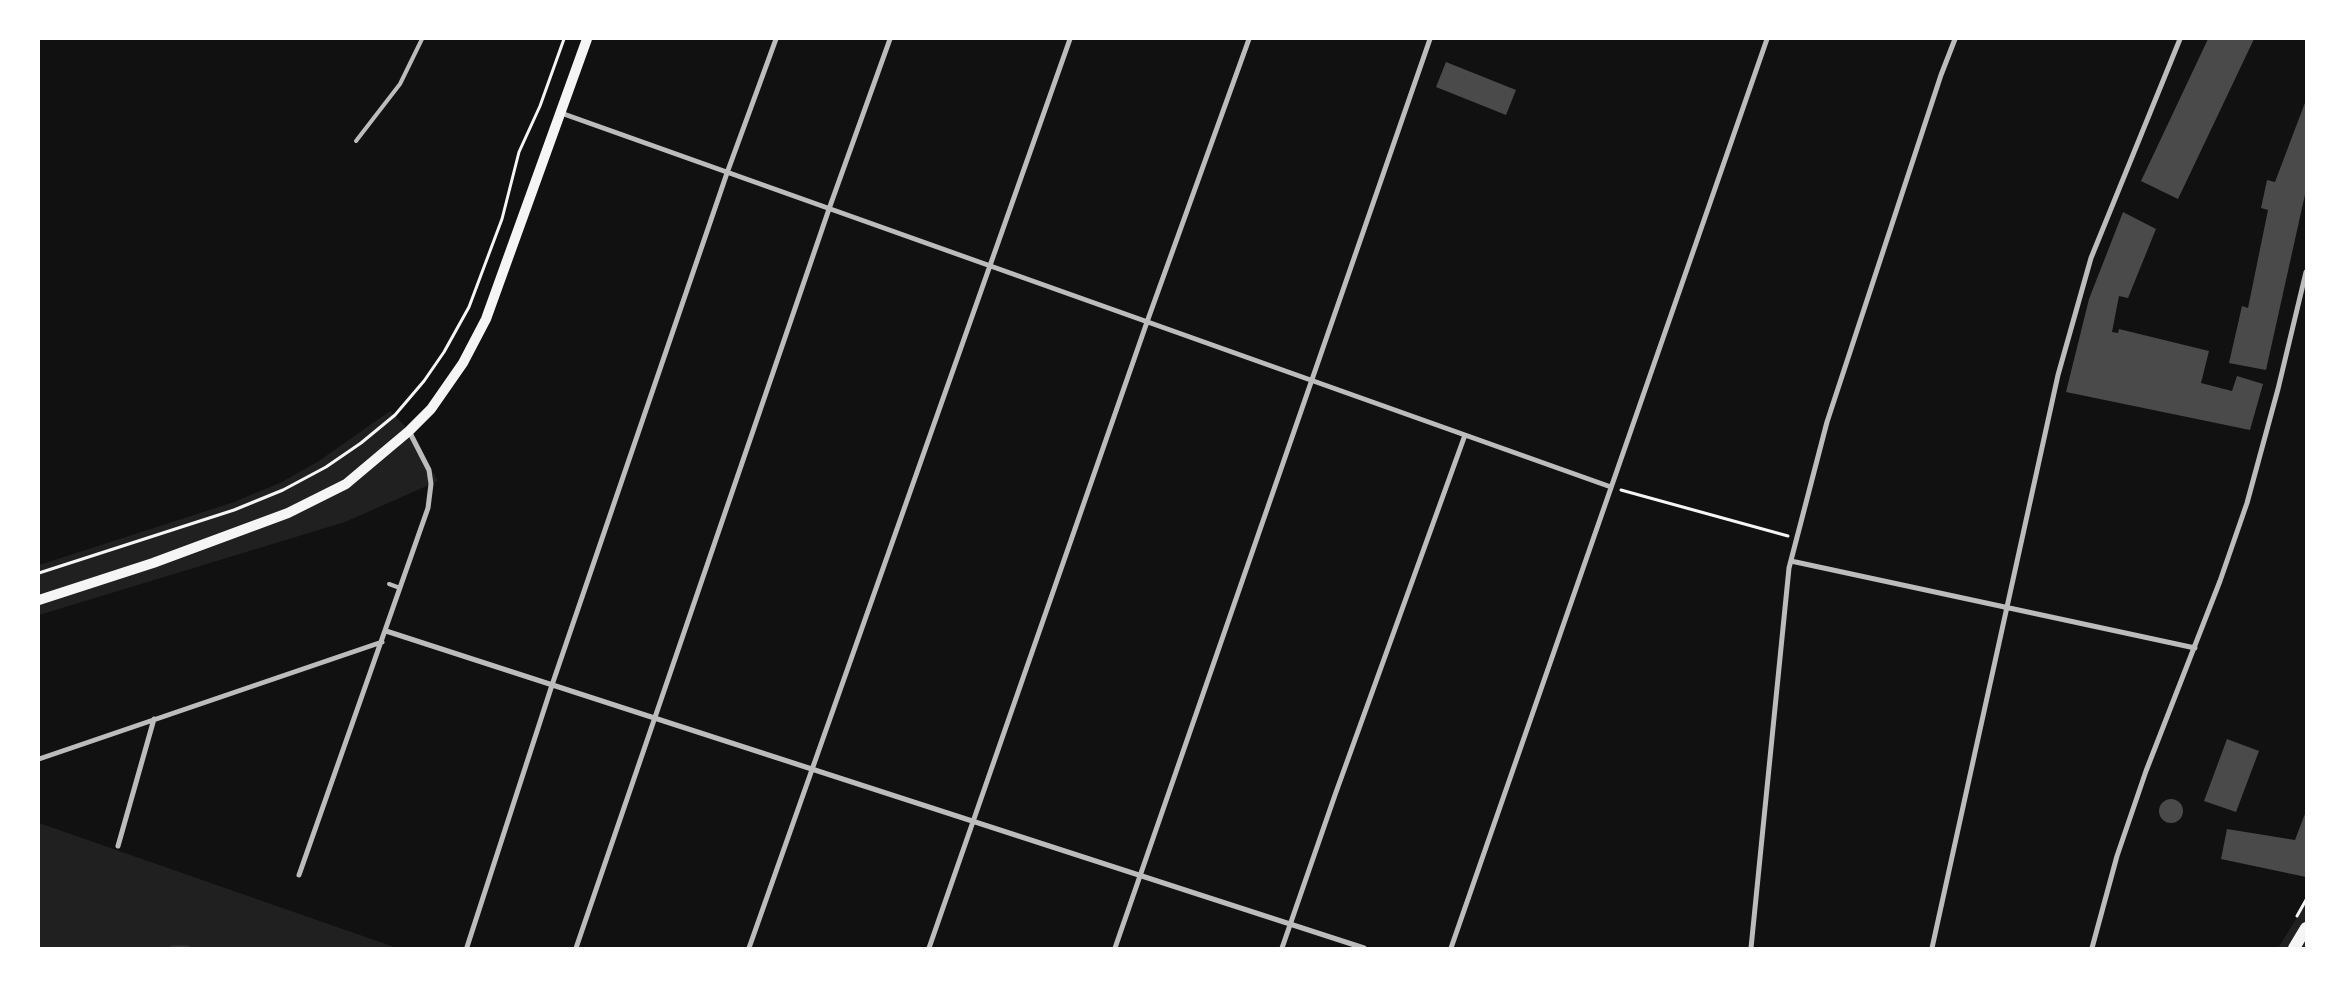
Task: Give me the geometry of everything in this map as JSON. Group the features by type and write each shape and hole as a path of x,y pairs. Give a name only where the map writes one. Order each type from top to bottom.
{"main road":[{"path":"39,600 162,560 288,513 346,484 409,431 431,409 463,363 486,319 587,39"},
{"path":"2294,948 2306,928"}],"street":[{"path":"467,947 552,686 728,173 776,39"},
{"path":"576,948 653,718 829,209 890,39"},
{"path":"748,948 1070,39"},
{"path":"928,948 1147,322 1249,39"},
{"path":"1115,948 1430,39"},
{"path":"1451,948 1767,39"},
{"path":"1751,948 1791,560 1827,422 1941,75 1955,39"},
{"path":"1932,948 2058,375 2091,258 2180,39"},
{"path":"561,113 1611,487"},
{"path":"2092,948 2117,856 2146,771 2195,648 2247,503 2278,389 2306,272"},
{"path":"299,875 386,631 431,495 428,470 409,431"},
{"path":"1282,948 1335,794 1465,435"},
{"path":"1791,560 2195,648"},
{"path":"386,631 1364,948"},
{"path":"39,759 382,642"},
{"path":"118,846 154,719"}],"lane":[{"path":"356,141 400,84 422,39"},
{"path":"389,584 400,588"}],"path":[{"path":"39,573 234,510 283,490 326,467 394,415 424,382 469,307 502,219 519,152 540,106 564,39"},
{"path":"1611,487 1797,538"},
{"path":"2296,918 2306,900"}],"shaded area":[{"path":"390,411 410,431 438,481 345,522 39,615 39,565 231,503 280,483 319,461"},
{"path":"39,823 397,948 39,948"},
{"path":"2306,903 2306,948 2278,948"}],"building":[{"path":"2208,39 2254,39 2178,199 2141,181"},
{"path":"1446,62 1516,90 1506,115 1436,87"},
{"path":"2306,100 2306,190 2266,370 2229,363 2242,306 2248,308 2268,210 2261,208 2267,180 2275,182"},
{"path":"2123,212 2156,229 2128,298 2119,296 2112,332 2118,333 2119,329 2209,351 2201,383 2232,391 2237,376 2263,384 2250,430 2066,392 2089,299"},
{"path":"2227,739 2259,751 2236,812 2204,801"},
{"path":"2171,799 2179,803 2183,811 2179,819 2171,823 2163,819 2159,811 2163,803"},
{"path":"2306,811 2306,877 2221,859 2227,829 2295,840"}],"waterway":[{"path":"172,948 188,948"}]}
